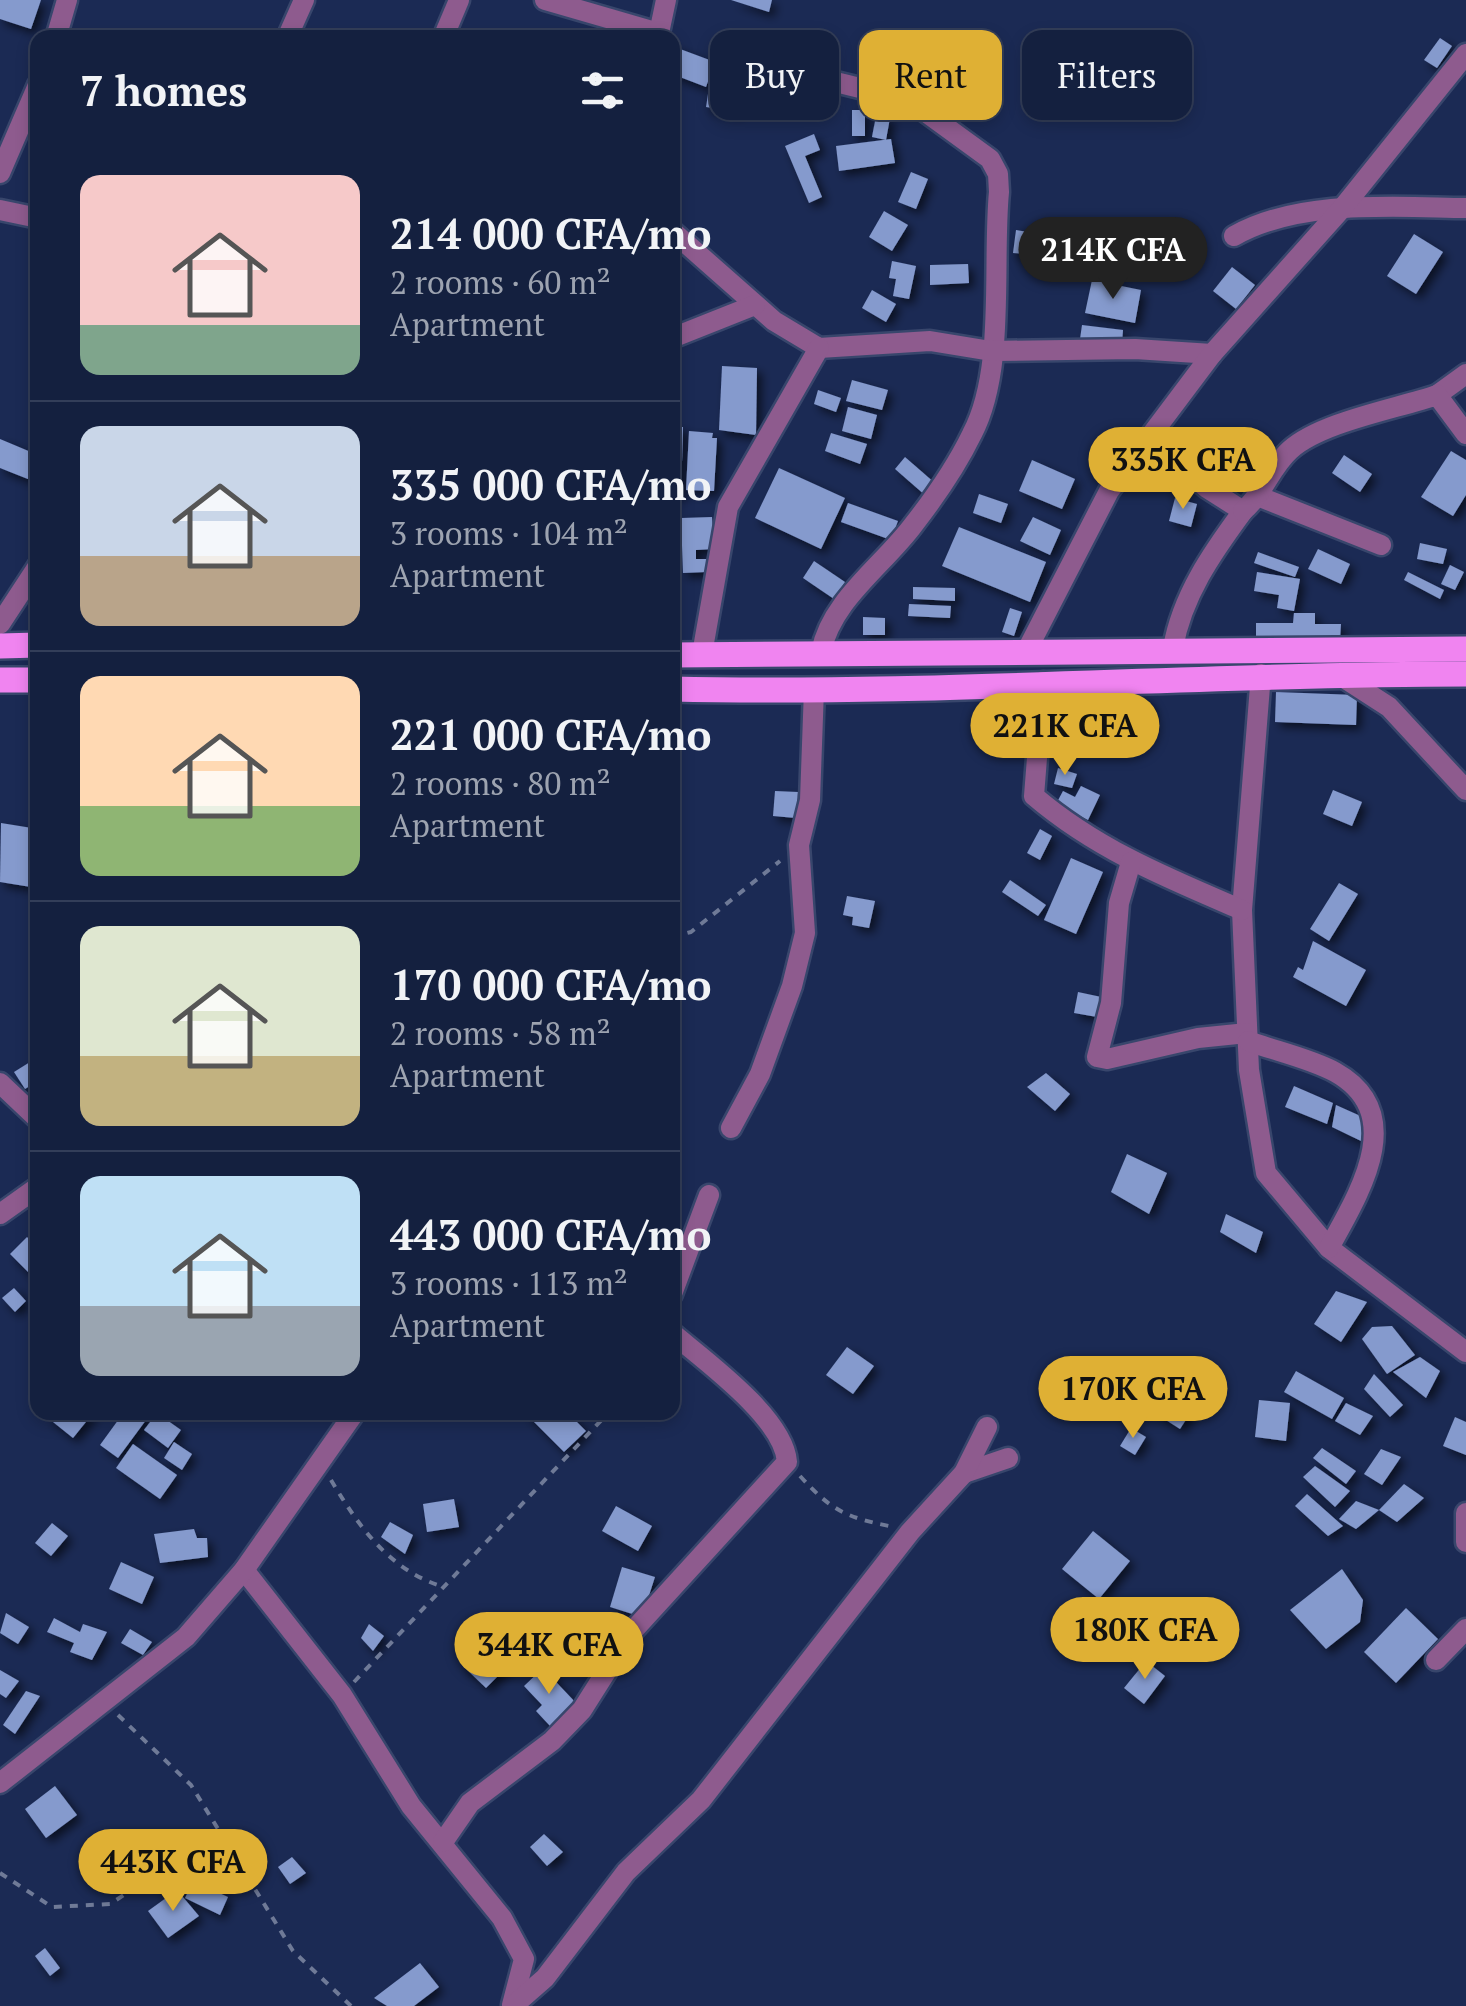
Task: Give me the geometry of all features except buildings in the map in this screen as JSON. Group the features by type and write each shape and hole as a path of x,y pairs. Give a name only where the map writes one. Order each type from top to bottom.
{"main road":[{"path":"0,646 30,645"},
{"path":"680,654 1466,649"},
{"path":"680,689 1261,674 1466,674"},
{"path":"0,680 30,680"}],"street":[{"path":"59,30 68,0"},
{"path":"291,30 304,0"},
{"path":"446,30 459,0"},
{"path":"545,0 642,30"},
{"path":"659,30 666,0"},
{"path":"1027,650 1109,490 1151,441 1212,354 1344,206 1466,54"},
{"path":"821,652 825,632 866,577 913,526 973,434 989,382 999,192 998,174 990,159 909,100 839,83"},
{"path":"0,173 30,104"},
{"path":"1234,236 1257,223 1344,206 1466,208"},
{"path":"0,210 30,216"},
{"path":"680,238 755,305 819,348 930,340 991,351 1135,349 1212,354"},
{"path":"680,335 755,305"},
{"path":"702,654 728,507 819,348"},
{"path":"1173,648 1178,615 1214,550 1242,511 1260,497 1278,463 1309,436 1437,396 1466,374"},
{"path":"1437,396 1466,434"},
{"path":"1151,441 1207,488 1242,511"},
{"path":"1260,497 1380,545"},
{"path":"0,624 30,578"},
{"path":"1261,674 1242,910 1254,1126 1266,1173 1329,1248 1466,1352"},
{"path":"1338,674 1389,707 1466,790"},
{"path":"1043,682 1034,796 1081,832 1131,862 1242,910"},
{"path":"731,1128 760,1074 792,986 805,933 800,845 810,800 814,688"},
{"path":"1131,862 1118,903 1111,1004 1098,1057 1107,1060 1198,1038 1247,1037 1334,1071 1348,1082 1375,1130 1372,1162 1329,1248"},
{"path":"0,1083 30,1111"},
{"path":"0,1214 30,1192"},
{"path":"680,1272 708,1195"},
{"path":"443,1842 470,1803 552,1741 582,1710 630,1634 787,1462 786,1451 754,1404 680,1340"},
{"path":"0,1783 186,1637 244,1570 349,1420"},
{"path":"512,2006 545,1978 626,1872 702,1800 910,1532 964,1473 987,1427"},
{"path":"964,1473 1008,1458"},
{"path":"1466,1513 1466,1542"},
{"path":"244,1570 342,1695 411,1806 502,1918 522,1951 523,1969 512,2006"},
{"path":"1436,1660 1466,1629"}],"path":[{"path":"680,935 691,932 800,845"},
{"path":"342,1695 602,1420"},
{"path":"319,1459 361,1530 379,1550 442,1588 448,1584"},
{"path":"787,1462 824,1502 848,1518 910,1532"},
{"path":"104,1701 190,1785 293,1952 351,2006"},
{"path":"0,1873 52,1907 110,1904 184,1856 254,1887"}]}
